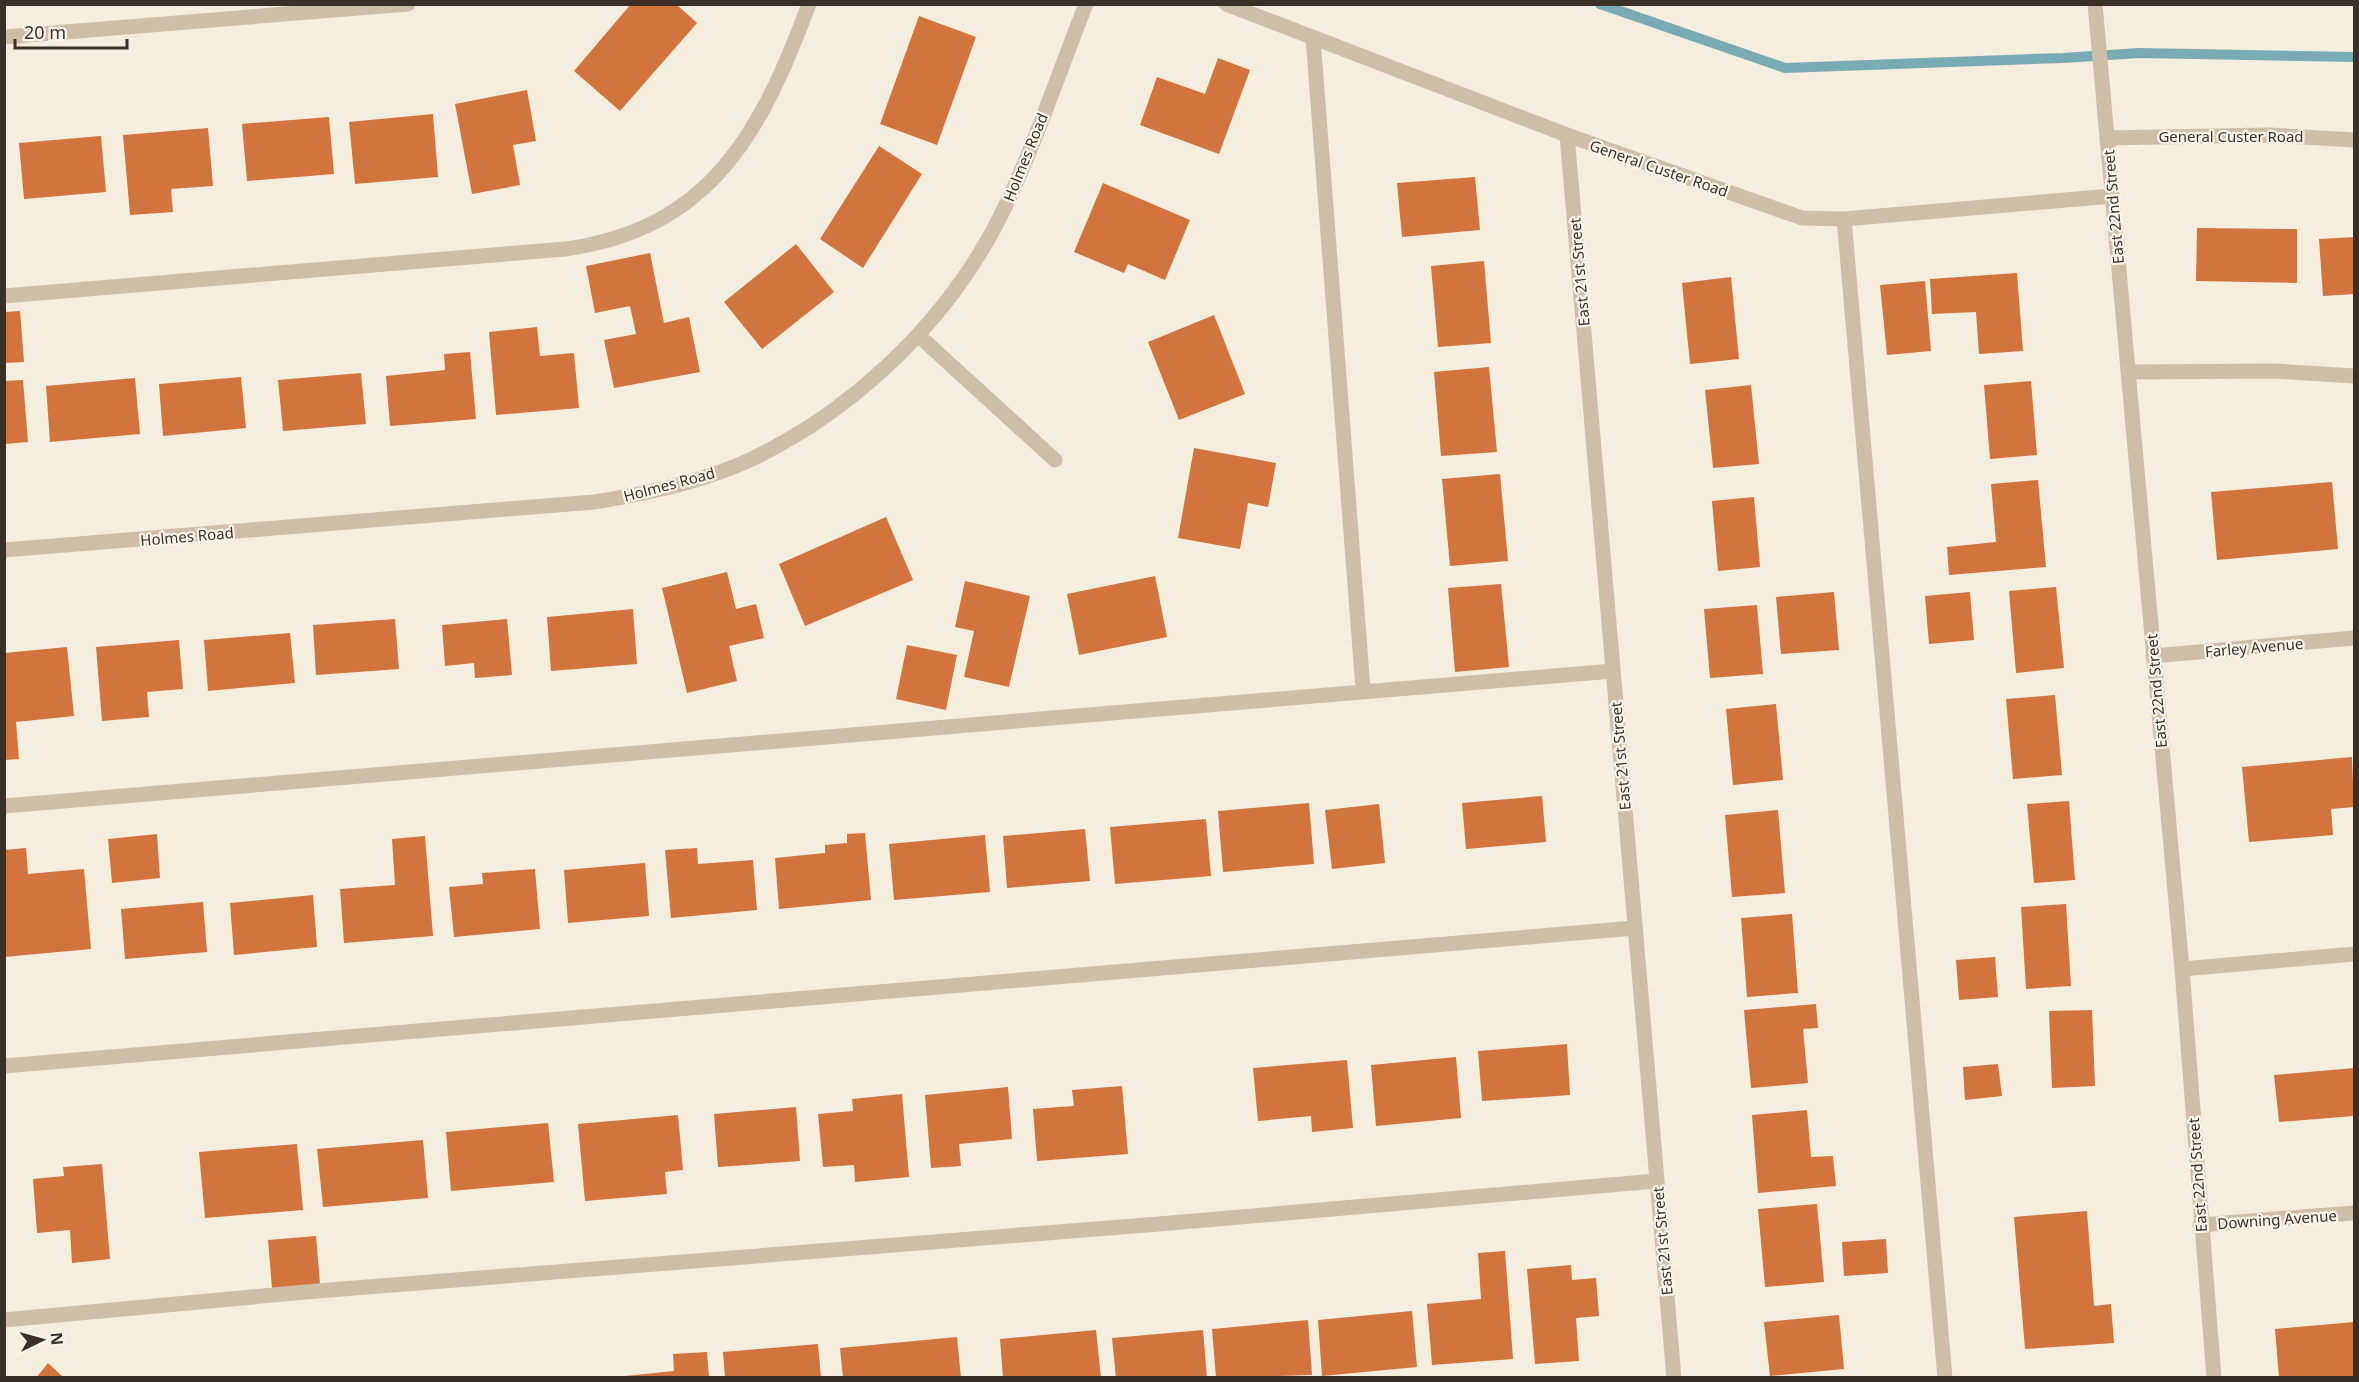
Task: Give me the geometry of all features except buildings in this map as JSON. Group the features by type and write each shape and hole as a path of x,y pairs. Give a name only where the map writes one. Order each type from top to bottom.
{"street":[{"path":"4,37 408,4"},
{"path":"4,296 566,249 628,235 648,226 684,203 731,162 754,128 774,90 809,4"},
{"name":"Holmes Road","path":"4,550 546,507 628,497 661,489 749,460 791,439 859,391 918,335 964,277 1005,208 1086,4"},
{"name":"General Custer Road","path":"1227,4 1568,135 1802,218 1844,219 2112,196"},
{"name":"East 22nd Street","path":"2095,4 2181,969 2214,1377"},
{"path":"1313,38 1363,689"},
{"name":"General Custer Road","path":"2107,133 2270,135 2355,140"},
{"name":"East 21st Street","path":"1568,135 1674,1377"},
{"path":"1844,219 1945,1377"},
{"path":"918,335 1055,460"},
{"path":"2129,372 2275,371 2355,376"},
{"name":"Farley Avenue","path":"2153,656 2355,638"},
{"path":"4,806 250,787 1363,689 1613,671"},
{"path":"4,1066 1635,928"},
{"path":"2181,969 2355,954"},
{"path":"4,1320 317,1291 1159,1224 1656,1181"},
{"name":"Downing Avenue","path":"2200,1225 2355,1213"}],"waterway":[{"path":"1600,4 1785,68 2139,53 2354,57"}]}
